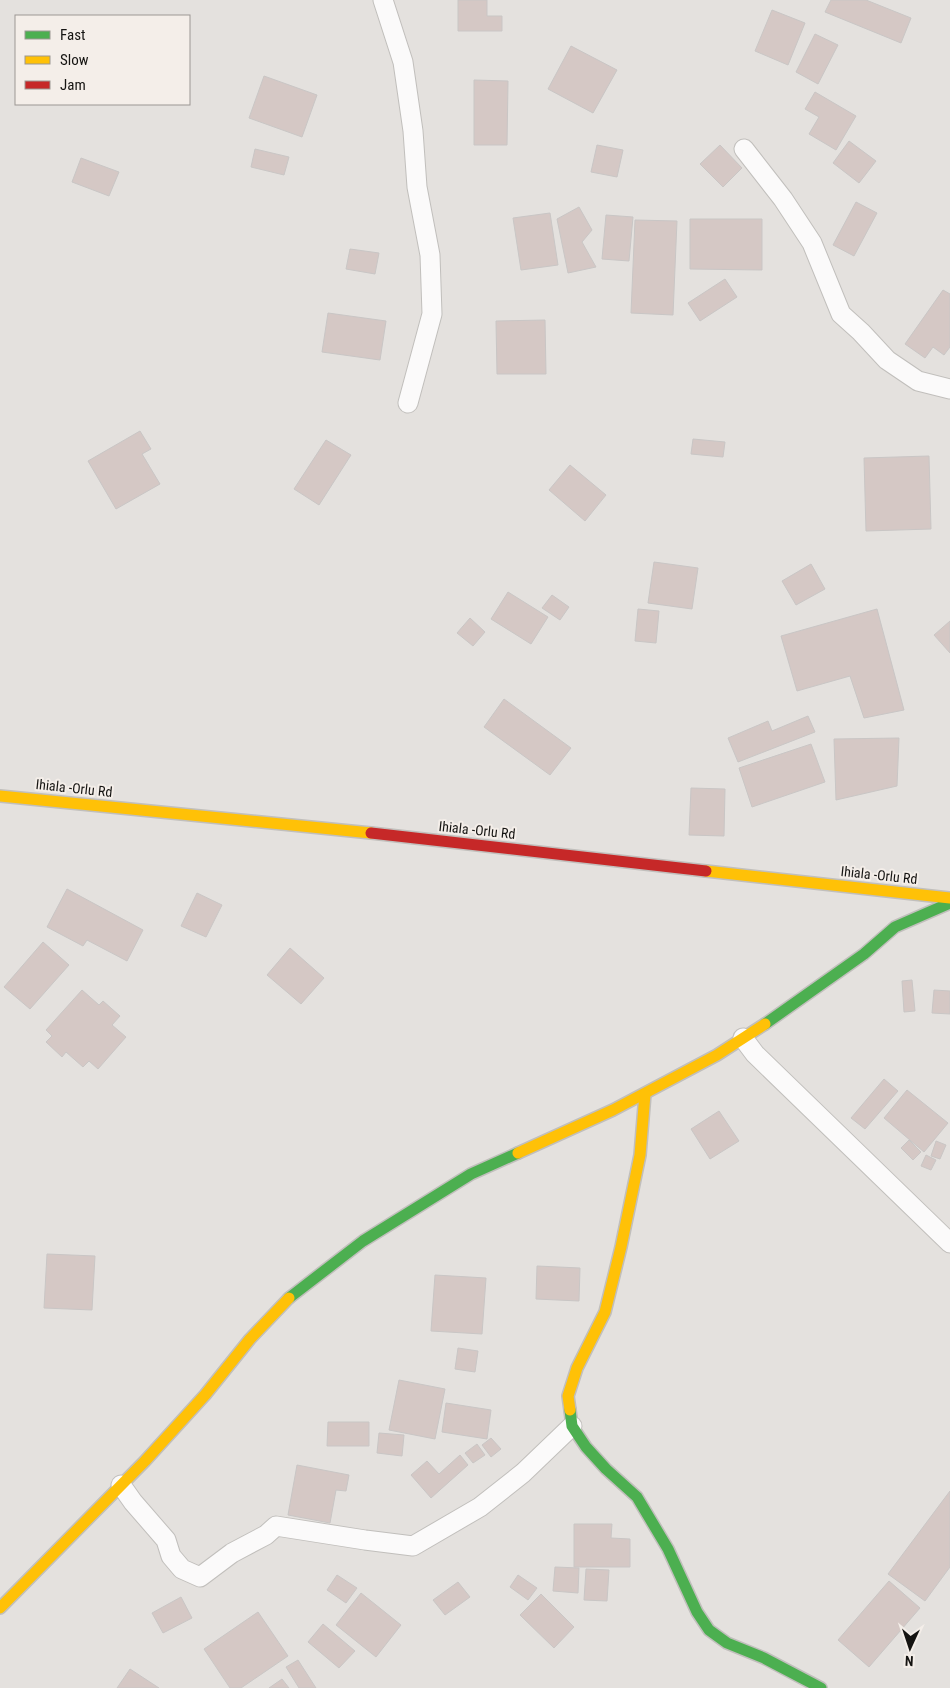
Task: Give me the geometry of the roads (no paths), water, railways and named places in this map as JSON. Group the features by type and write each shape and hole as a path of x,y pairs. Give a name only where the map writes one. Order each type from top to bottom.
{"street":[{"path":"383,0 403,62 414,131 418,187 430,255 432,314 408,403"},
{"path":"744,149 783,199 812,243 841,314 887,360 918,382 950,389"},
{"name":"Ihiala -Orlu Rd","path":"0,796 398,836 950,898"},
{"path":"0,1608 145,1461 205,1395 250,1340 293,1294 363,1241 471,1174 613,1110 717,1055 776,1017 864,954 895,927 950,903"},
{"path":"743,1038 768,1067 950,1244"},
{"path":"645,1094 640,1155 605,1312 576,1368 568,1396 572,1426 586,1447 606,1469 637,1497 668,1550 697,1612 709,1630 727,1643 764,1658 821,1688"},
{"path":"121,1485 166,1540 171,1556 182,1569 200,1577 232,1553 266,1535 276,1526 413,1546 480,1508 523,1473 572,1426"}]}
